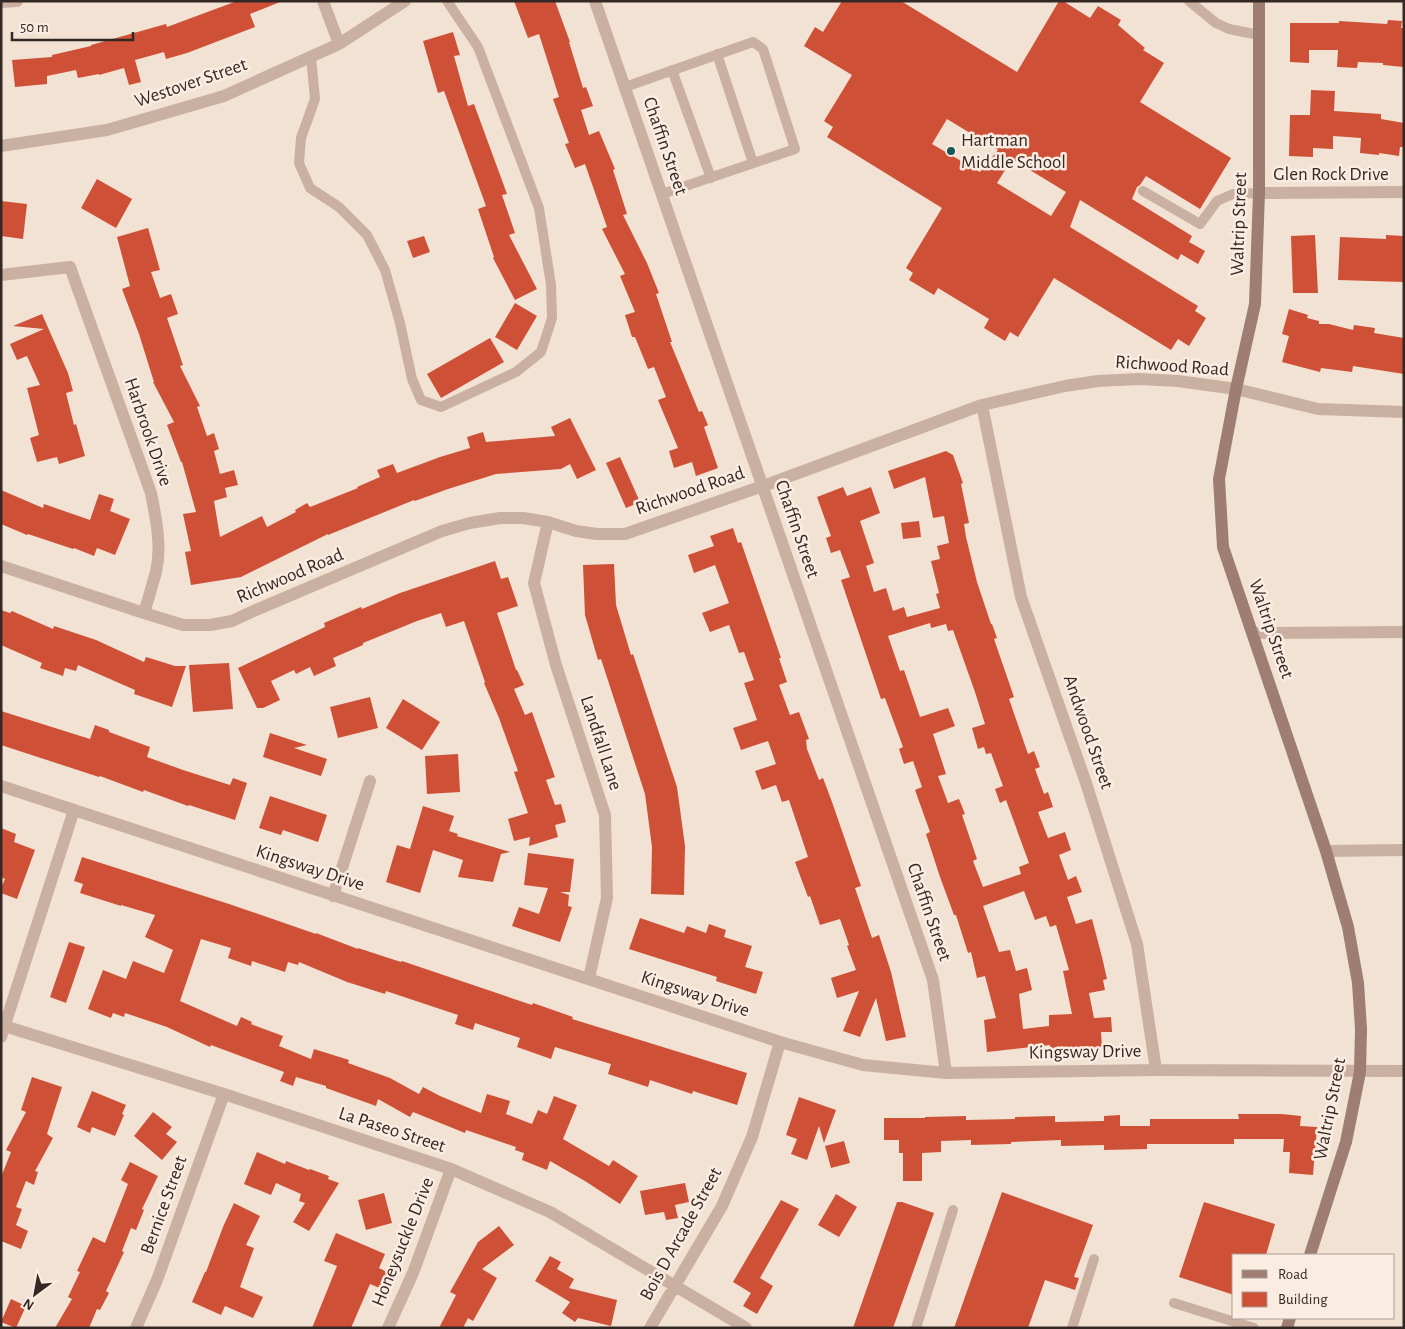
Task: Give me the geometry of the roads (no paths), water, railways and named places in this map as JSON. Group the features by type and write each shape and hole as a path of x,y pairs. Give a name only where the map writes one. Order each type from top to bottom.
{"street":[{"path":"1,2 17,1"},
{"path":"323,1 339,44"},
{"name":"Westover Street","path":"1,146 107,130 224,96 339,44 405,1"},
{"name":"Chaffin Street","path":"595,1 932,980 946,1073"},
{"name":"Waltrip Street","path":"1258,1 1260,193 1255,304 1236,388 1219,479 1223,547 1326,851 1348,927 1358,983 1361,1029 1360,1072 1346,1142 1310,1254"},
{"name":"Glen Rock Drive","path":"1260,193 1404,192"},
{"name":"Harbrook Drive","path":"1,275 70,267 151,493 158,542 156,570 144,613"},
{"name":"Richwood Road","path":"1,566 183,625 210,625 232,621 451,528 500,518 523,518 548,522 576,531 597,534 625,534 763,486 982,405 1098,380 1139,379 1178,381 1236,388 1318,409 1404,412"},
{"name":"Andwood Street","path":"982,405 1021,597 1086,783 1137,944 1156,1070"},
{"name":"Landfall Lane","path":"548,522 534,583 556,665 605,814 607,898 589,978"},
{"path":"1253,633 1404,632"},
{"path":"333,896 370,781"},
{"name":"Kingsway Drive","path":"1,786 780,1042 863,1065 946,1073 1156,1070 1404,1072"},
{"path":"3,1030 74,810"},
{"path":"1326,851 1404,850"},
{"name":"La Paseo Street","path":"3,1030 224,1094 451,1170 550,1212 746,1328"},
{"name":"Bois D Arcade Street","path":"650,1328 722,1206 748,1146 780,1042"},
{"name":"Bernice Street","path":"136,1328 157,1280 224,1094"},
{"name":"Honeysuckle Drive","path":"388,1328 413,1273 451,1170"}],"lane":[{"path":"311,57 316,99 300,138 299,163 310,188 339,207 367,235 385,270 400,323 412,379 421,400 441,407 516,372 541,352 552,318 551,284 539,208 478,47 447,1"},
{"path":"1188,1 1216,23 1229,29 1259,35"},
{"path":"625,87 753,42 762,49 795,148 662,194"},
{"path":"717,54 753,163"},
{"path":"672,70 711,178"},
{"path":"1143,191 1200,224 1217,201 1233,194 1260,193"},
{"path":"916,1328 952,1210"},
{"path":"1072,1328 1094,1259"},
{"path":"1174,1303 1254,1328"}],"place":[{"name":"Hartman Middle School","path":"951,151"}]}
